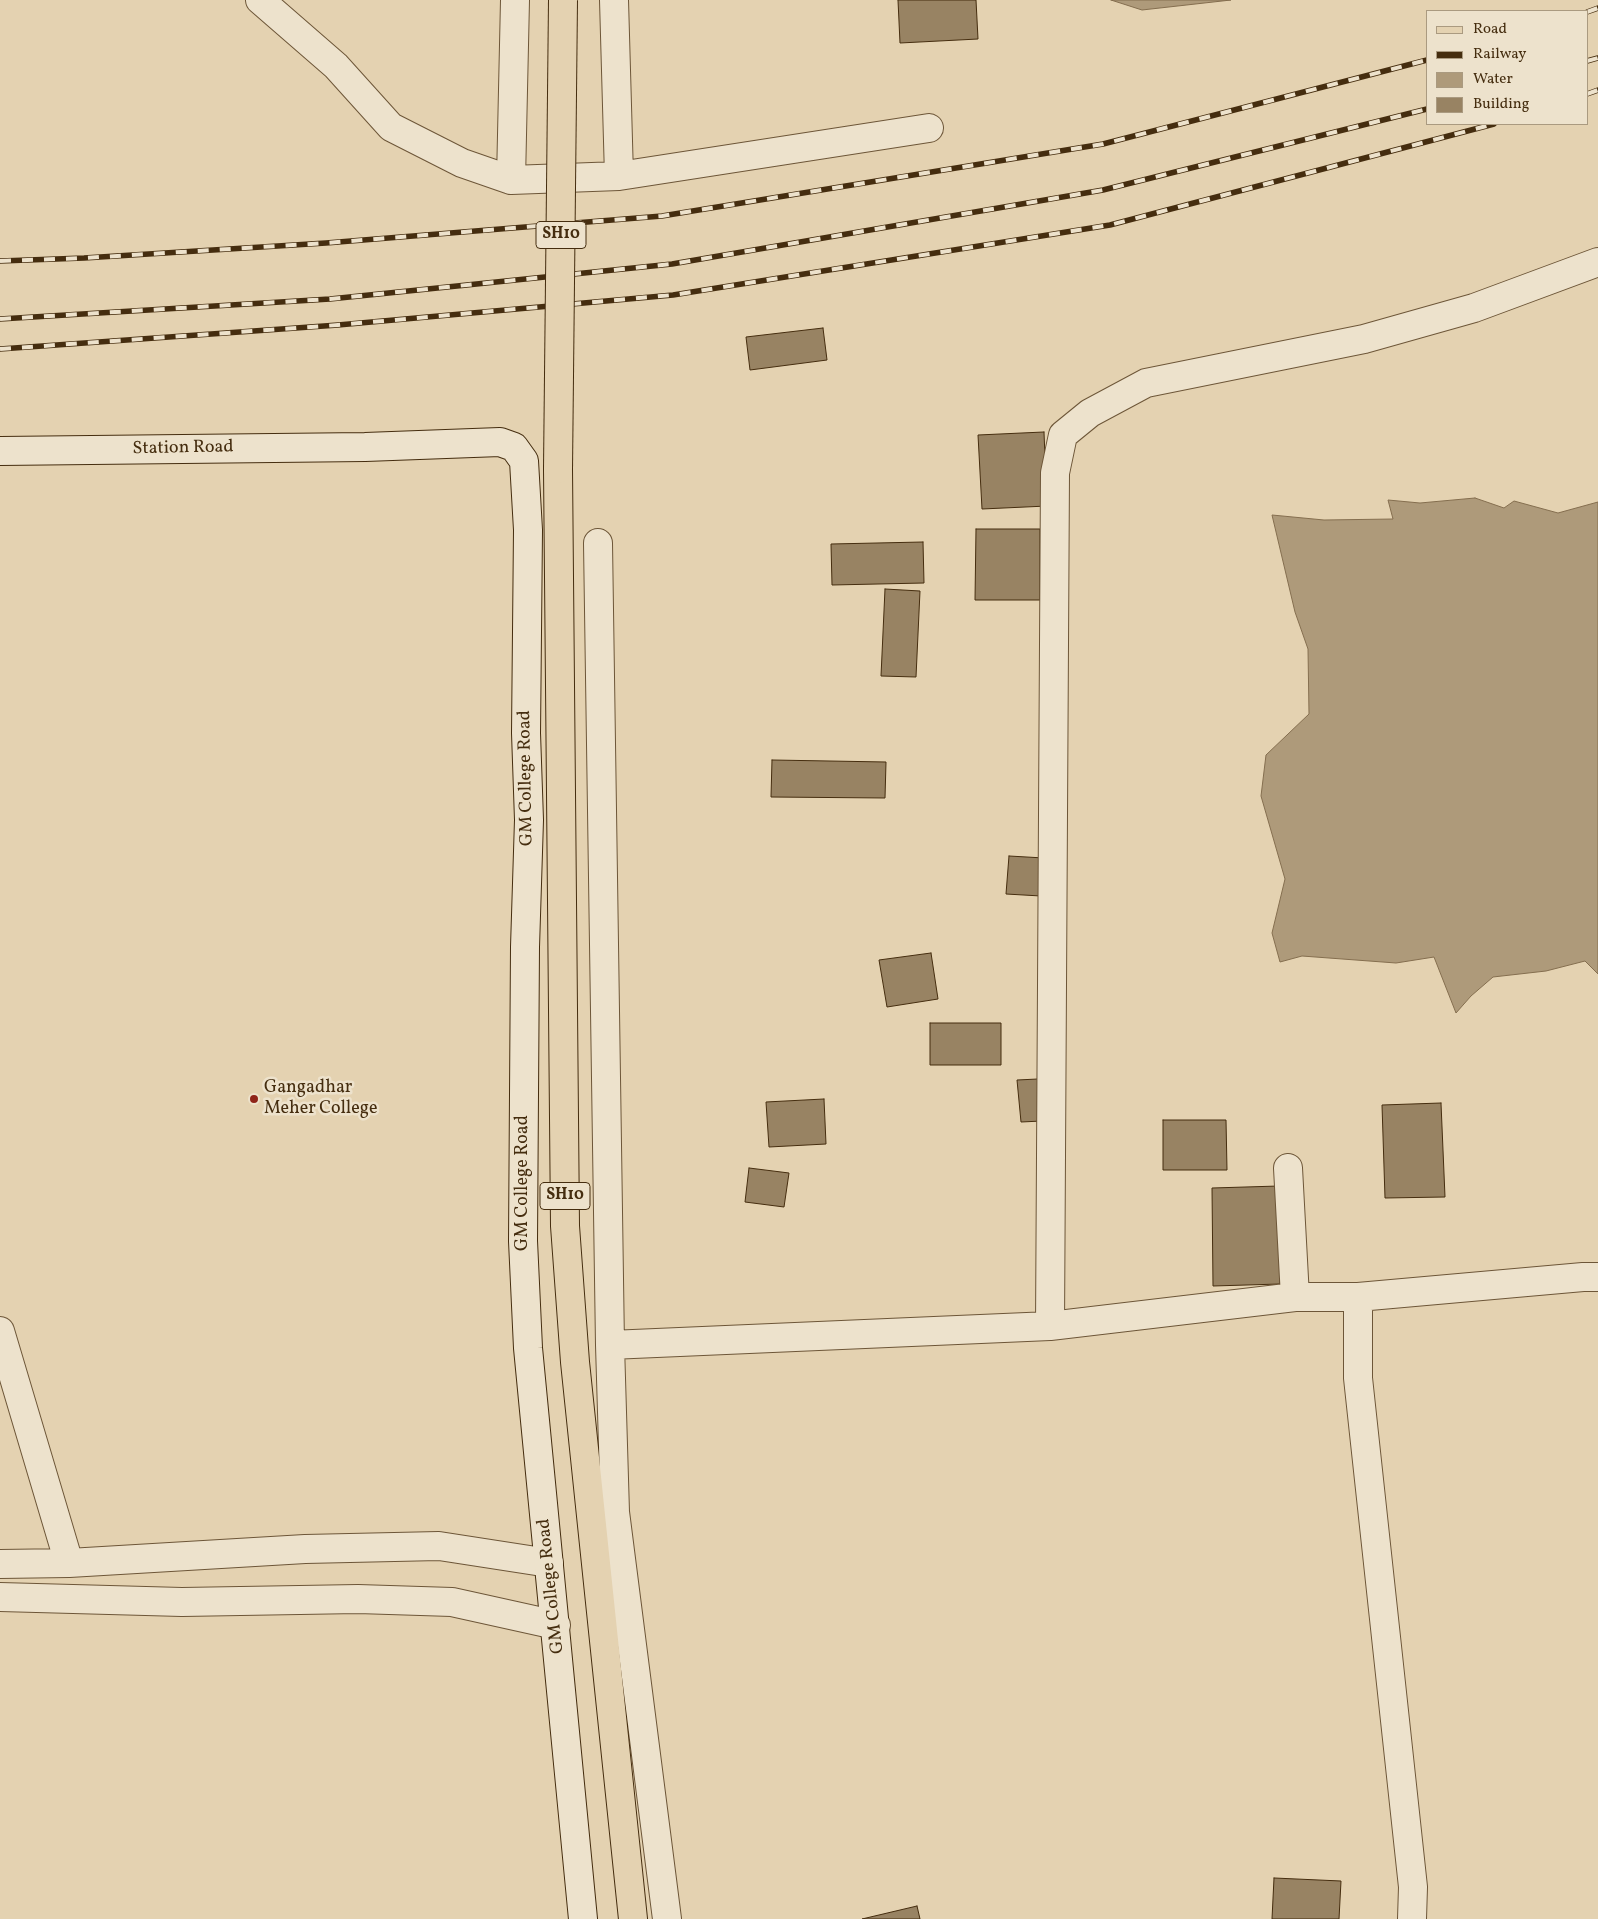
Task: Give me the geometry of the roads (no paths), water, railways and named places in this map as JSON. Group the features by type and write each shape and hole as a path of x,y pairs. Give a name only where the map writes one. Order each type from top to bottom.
{"main road":[{"name":"SH10","path":"563,0 558,479 565,1226 575,1362 633,1919"}],"street":[{"path":"260,0 336,66 391,127 462,163 511,180 619,176 929,128"},
{"path":"511,180 515,0"},
{"path":"614,0 619,176"},
{"path":"1050,1326 1055,473 1063,435 1090,413 1146,383 1364,339 1474,308 1598,262"},
{"name":"Station Road","path":"0,451 365,447 500,442 514,447"},
{"name":"GM College Road","path":"514,447 524,461 528,530 526,733 529,820 525,947 523,1241 528,1348 583,1919"},
{"path":"598,543 610,1345 615,1512 667,1919"},
{"path":"1288,1168 1295,1297"},
{"path":"610,1345 1050,1326 1295,1297 1358,1297 1598,1277"},
{"path":"1358,1297 1358,1378 1413,1887 1412,1919"},
{"path":"0,1331 69,1563"},
{"path":"0,1564 69,1563 305,1549 439,1546 549,1564"},
{"path":"0,1597 182,1602 358,1600 452,1602 556,1625"}],"water":[{"path":"1111,0 1231,0 1142,10"},
{"path":"1475,498 1504,508 1514,501 1558,513 1598,502 1598,974 1585,961 1546,971 1493,977 1471,996 1456,1013 1434,957 1396,963 1302,956 1280,962 1272,933 1285,879 1261,796 1266,755 1309,714 1308,649 1295,612 1272,515 1324,520 1393,519 1388,500 1420,503"}],"railway":[{"path":"1588,12 1598,8"},
{"path":"1588,61 1598,58"},
{"path":"0,261 84,258 326,243 662,216 1103,144 1426,60"},
{"path":"1588,94 1598,90"},
{"path":"0,319 330,299 672,264 1103,190 1426,109"},
{"path":"0,349 338,325 673,295 1110,225 1490,125"}],"place":[{"name":"Gangadhar Meher College","path":"254,1099"}]}
